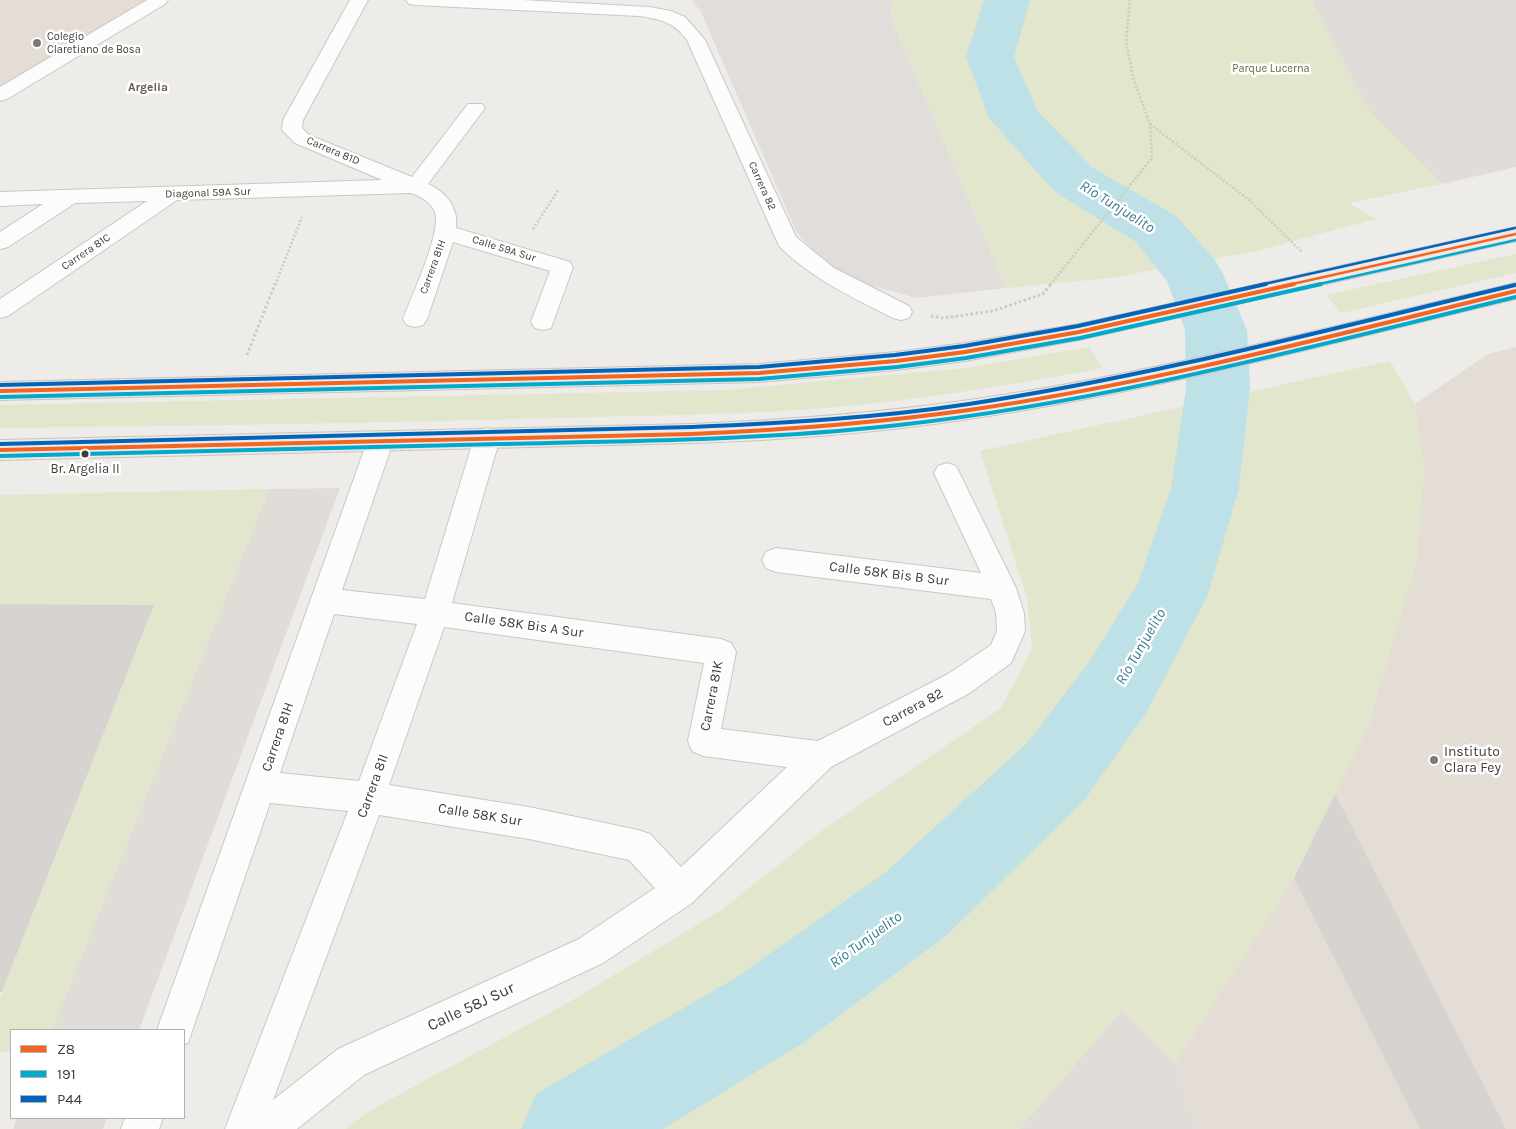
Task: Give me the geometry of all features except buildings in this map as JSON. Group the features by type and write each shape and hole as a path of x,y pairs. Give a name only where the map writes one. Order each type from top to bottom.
{"main road":[{"path":"0,391 232,387 758,373 896,361 965,352 1079,332 1516,234"},
{"path":"0,450 380,442 672,434 808,428 967,410 1112,385 1516,291"}],"street":[{"path":"0,95 159,0"},
{"name":"Carrera 81D","path":"359,0 293,120 292,130 302,139 422,189"},
{"name":"Carrera 82","path":"415,0 639,11 672,16 686,24 696,40 787,241 803,259 825,274 901,312"},
{"path":"422,189 475,108"},
{"name":"Diagonal 59A Sur","path":"0,199 313,189 422,189"},
{"name":"Carrera 81H","path":"415,319 446,232 447,214 438,200 422,189"},
{"name":"Carrera 81C","path":"0,310 172,194"},
{"path":"0,242 70,197"},
{"name":"Calle 59A Sur","path":"446,232 562,267 543,322"},
{"name":"Carrera 81I","path":"244,1129 369,798 435,613 487,438"},
{"name":"Carrera 81H","path":"175,1029 380,442"},
{"name":"Carrera 82","path":"680,890 820,756 958,684 1001,654 1011,631 1010,613 1002,588 947,473"},
{"name":"Calle 58K Bis B Sur","path":"776,560 1002,588"},
{"name":"Calle 58K Bis A Sur","path":"326,601 435,613 721,652"},
{"name":"Carrera 81K","path":"721,652 703,740 820,756"},
{"name":"Calle 58K Sur","path":"261,787 369,798 529,823 638,846 680,890"},
{"name":"Calle 58J Sur","path":"267,1129 351,1062 591,951 680,890"}],"path":[{"path":"901,312 943,318 993,310 1043,294 1152,158 1150,124 1134,81 1126,42 1130,0"},
{"path":"1150,124 1227,181 1278,224 1302,252"},
{"path":"232,387 247,356 313,189"},
{"path":"517,253 560,189"}],"shaded area":[{"name":"Colegio Claretiano de Bosa","path":"0,0 146,0 0,87"},
{"path":"692,0 894,0 889,13 1006,288 917,298 833,275 796,231 701,12"},
{"path":"1312,0 1516,0 1516,167 1442,184 1370,113"},
{"name":"Instituto Clara Fey","path":"1516,347 1516,1129 1199,1129 1175,1063 1294,878 1368,727 1424,471 1415,404 1488,354"},
{"path":"340,488 139,1029 52,1029 269,489"},
{"path":"1122,1010 1175,1063 1199,1129 1019,1129"},
{"path":"17,1119 107,1119 103,1129 13,1129"}],"green space":[{"name":"Parque Lucerna","path":"894,0 1312,0 1370,113 1442,184 1349,203 1376,219 1256,251 1110,278 1006,288 889,13"},
{"path":"1516,254 1516,273 1341,313 1326,295"},
{"path":"1089,347 1103,368 956,393 828,408 712,414 487,420 0,428 0,405 726,390 966,368"},
{"path":"1390,361 1415,404 1424,471 1417,561 1368,727 1294,878 1175,1063 1122,1010 1019,1129 346,1129 369,1111 566,1004 720,911 820,832 1001,708 1032,648 1027,598 980,451"},
{"path":"269,489 52,1029 10,1029 10,1051 0,1052 0,998 154,605 0,604 0,495"}],"waterway":[{"name":"Río Tunjuelito","path":"571,1129 770,1010 917,903 1056,771 1118,687 1171,595 1205,488 1218,388 1216,330 1194,274 1156,229 1074,180 1015,118 990,57 1007,0"}],"transit line":[{"name":"P44","path":"0,385 759,367 895,355 964,346 1078,326 1515,228"},
{"name":"Z8","path":"0,391 759,373 896,361 965,352 1079,332 1516,234"},
{"name":"191","path":"0,397 759,379 897,367 966,358 1080,338 1516,240"},
{"name":"P44","path":"0,444 692,427 796,422 899,413 1037,393 1174,366 1515,285"},
{"name":"Z8","path":"0,450 692,434 900,419 1038,399 1175,372 1516,291"},
{"name":"191","path":"0,456 692,440 868,428 973,415 1110,391 1246,362 1516,297"}],"place":[{"name":"Colegio Claretiano de Bosa","path":"37,43"},
{"name":"Br. Argelia II","path":"85,454"},
{"name":"Instituto Clara Fey","path":"1434,760"}],"district":[{"name":"Argelia","path":"148,88"}]}
